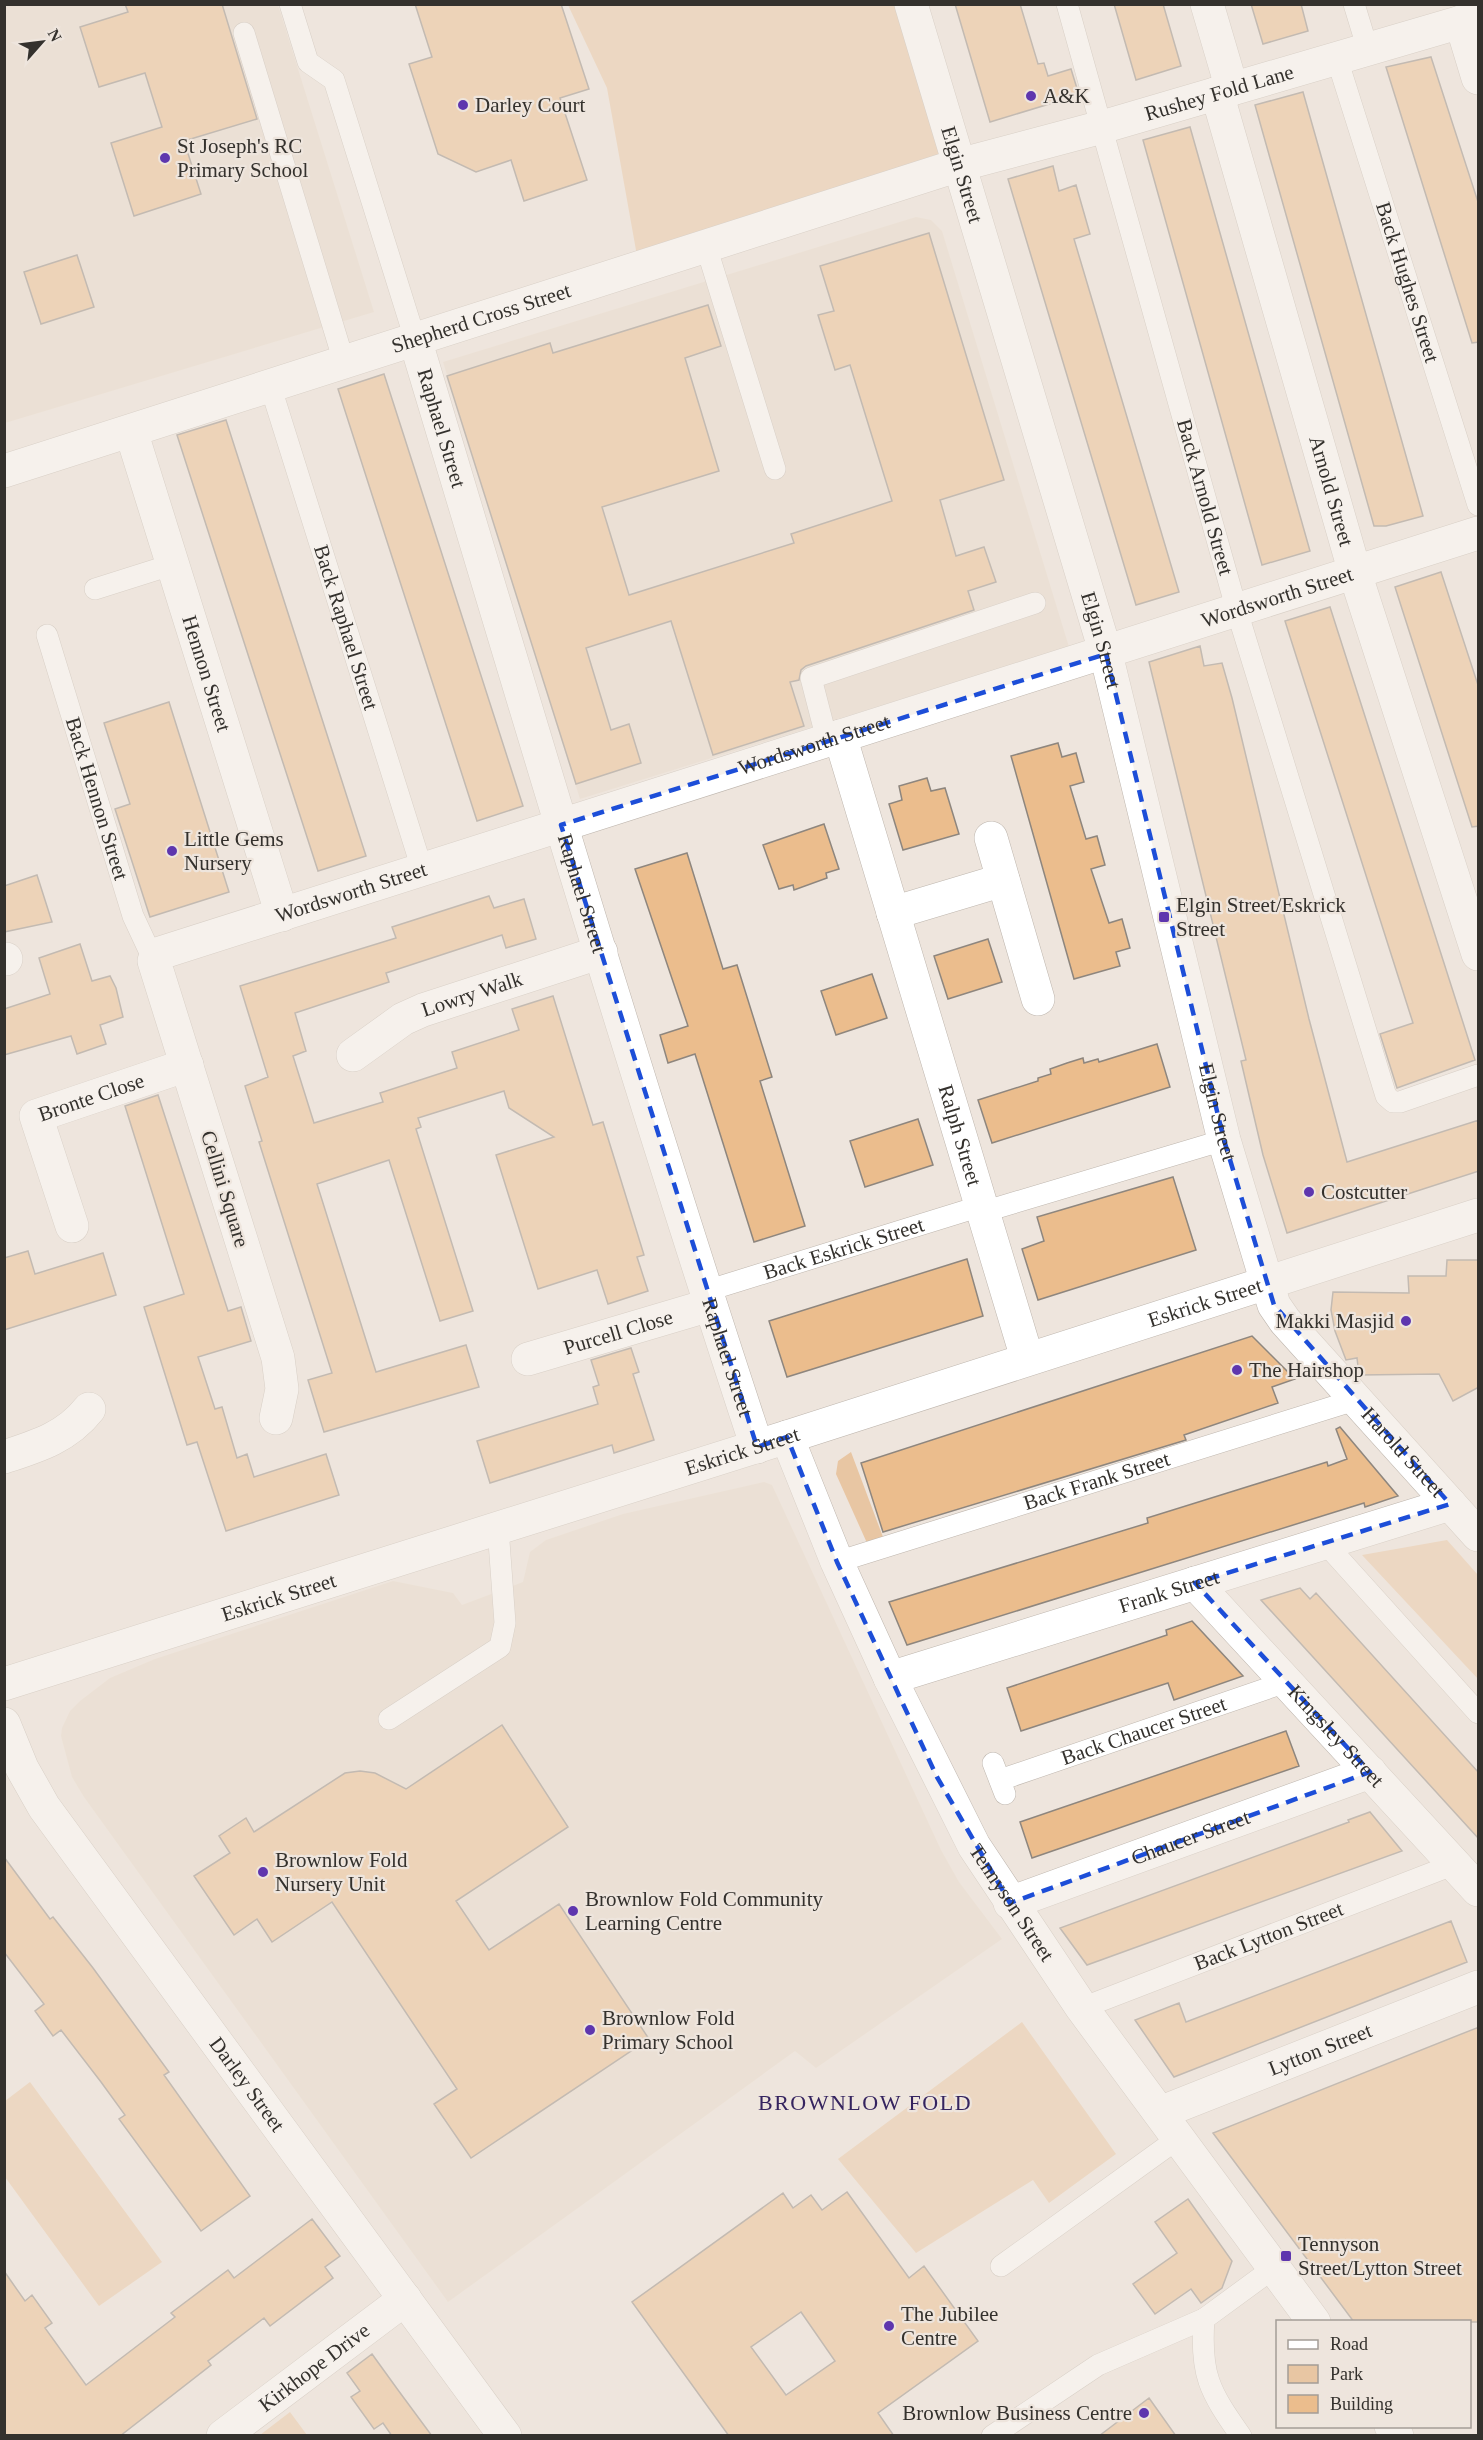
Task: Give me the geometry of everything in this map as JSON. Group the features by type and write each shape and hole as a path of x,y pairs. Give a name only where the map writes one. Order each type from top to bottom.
{"street":[{"name":"Elgin Street","path":"911,4 1106,654 1224,1140 1267,1283"},
{"name":"Arnold Street","path":"1207,4 1224,91 1355,573 1479,954"},
{"name":"Rushey Fold Lane","path":"959,165 1102,127 1470,19"},
{"path":"1470,19 1479,78"},
{"name":"Shepherd Cross Street","path":"4,471 959,165"},
{"name":"Raphael Street","path":"414,339 561,825 708,1298 772,1442"},
{"name":"Hennon Street","path":"131,430 282,915"},
{"name":"Wordsworth Street","path":"154,961 157,954 163,950 282,915 834,738 1106,654 1479,533"},
{"name":"Ralph Street","path":"834,738 894,913 1027,1358"},
{"path":"991,838 1038,999"},
{"path":"894,913 1003,880"},
{"name":"Lowry Walk","path":"353,1055 402,1019 423,1010 601,952"},
{"name":"Cellini Square","path":"154,961 278,1358 282,1389 276,1418"},
{"name":"Bronte Close","path":"72,1226 36,1116 187,1065"},
{"name":"Eskrick Street","path":"4,1684 772,1442 1027,1358 1479,1215"},
{"name":"Harold Street","path":"1267,1283 1279,1314 1355,1400 1469,1521"},
{"name":"Purcell Close","path":"528,1359 708,1298"},
{"path":"4,1457 57,1437 77,1424 89,1409"},
{"name":"Tennyson Street","path":"772,1442 837,1562 890,1678 974,1846 1010,1903 1083,2008 1313,2320"},
{"name":"Frank Street","path":"890,1678 1325,1543 1469,1521"},
{"name":"Kingsley Street","path":"1195,1583 1479,1890"},
{"name":"Darley Street","path":"4,1724 22,1768 44,1807 505,2436"},
{"name":"Chaucer Street","path":"1010,1903 1370,1772"},
{"name":"Lytton Street","path":"1171,2125 1479,1987"},
{"name":"Kirkhope Drive","path":"223,2436 405,2299"}],"lane":[{"path":"290,4 308,62 334,80 414,339"},
{"name":"Back Arnold Street","path":"1066,4 1237,611 1386,1096 1392,1102 1400,1102 1479,1075"},
{"path":"1354,4 1368,50"},
{"path":"244,33 344,362"},
{"name":"Back Hughes Street","path":"1336,59 1479,505"},
{"path":"706,246 775,470"},
{"name":"Back Raphael Street","path":"270,385 422,869"},
{"path":"95,589 174,564"},
{"path":"834,738 811,678 1035,603"},
{"name":"Back Hennon Street","path":"46,635 133,916 154,961"},
{"name":"Back Eskrick Street","path":"708,1298 982,1209 1224,1140"},
{"name":"Back Frank Street","path":"837,1562 1355,1400"},
{"path":"389,1719 500,1647 505,1623 498,1528"},
{"path":"1325,1543 1479,1713"},
{"name":"Back Chaucer Street","path":"999,1779 1286,1682"},
{"name":"Back Lytton Street","path":"1083,2008 1455,1864"},
{"path":"1001,2266 1171,2125"},
{"path":"992,2436 1098,2365 1204,2319 1275,2267"},
{"path":"1204,2319 1202,2354 1207,2379 1222,2409 1241,2436"}],"highlighted area":[{"path":"1106,654 1224,1140 1274,1305 1450,1504 1195,1583 1370,1772 1010,1903 937,1777 837,1562 787,1437 757,1447 561,825"}],"shaded area":[{"name":"St Joseph's RC Primary School","path":"5,5 278,5 374,312 5,423"},
{"path":"916,217 931,220 942,231 1069,647 580,799 443,362"},
{"name":"Brownlow Fold Community Learning Centre","path":"764,1482 772,1485 941,1850 959,1882 1002,1939 816,2068 795,2051 448,2302 84,1797 72,1777 61,1736 62,1728 70,1711 110,1678 155,1659 393,1581 453,1593 462,1605 523,1582 530,1552 546,1540 623,1514"}],"green space":[{"path":"568,5 903,5 959,165 639,267 607,88"},
{"path":"851,1452 883,1537 867,1543 836,1474 838,1461"},
{"path":"1447,1540 1478,1575 1478,1679 1362,1555"},
{"path":"1022,2022 1116,2154 1049,2203 1033,2180 916,2253 838,2159"},
{"path":"30,2082 162,2262 99,2306 5,2177 5,2101"},
{"path":"290,2412 307,2435 260,2435"}],"building":[{"path":"125,4 222,4 257,119 184,141 201,194 134,216 111,143 162,127 145,73 99,87 80,27 128,12"},
{"name":"Darley Court","path":"415,4 561,4 589,89 560,98 587,180 524,201 511,160 476,172 438,154 409,64 432,57"},
{"path":"955,4 1020,4 1038,64 1044,63 1048,76 1071,69 1079,95 990,122"},
{"path":"1114,4 1163,4 1181,66 1136,80"},
{"path":"1251,4 1301,4 1308,31 1263,44"},
{"path":"1431,57 1479,205 1479,342 1472,343 1386,67"},
{"path":"1303,92 1423,516 1386,526 1374,526 1255,105"},
{"path":"1190,127 1310,551 1262,565 1143,140"},
{"path":"1053,166 1059,191 1076,185 1090,234 1074,239 1179,592 1136,605 1008,179"},
{"path":"929,233 1004,480 940,500 956,556 984,547 996,582 968,591 974,610 806,666 801,670 799,680 790,682 804,726 713,755 671,621 586,648 611,730 629,724 641,763 576,784 447,376 550,343 553,353 708,305 721,346 685,358 719,471 602,507 629,595 794,543 791,534 892,501 850,365 835,370 818,315 834,311 820,266"},
{"path":"77,255 94,307 41,324 24,272"},
{"path":"384,374 523,806 477,821 338,389"},
{"path":"226,420 366,856 318,871 177,435"},
{"path":"1441,572 1479,688 1479,826 1472,827 1395,587"},
{"path":"1330,607 1475,1060 1397,1088 1380,1034 1413,1023 1285,621"},
{"path":"1200,646 1204,666 1222,663 1232,698 1309,1019 1347,1162 1479,1120 1479,1171 1287,1233 1263,1155 1241,1061 1246,1060 1149,662"},
{"name":"Little Gems Nursery","path":"169,702 229,892 150,917 115,809 130,804 104,723"},
{"path":"1058,743 1062,757 1076,753 1084,782 1070,786 1086,839 1097,836 1105,865 1091,869 1109,923 1122,919 1130,948 1116,952 1120,966 1074,979 1011,756"},
{"path":"927,778 931,791 945,788 959,834 903,850 889,804 902,800 899,786"},
{"path":"824,824 839,869 826,873 827,878 794,890 793,885 779,889 763,845"},
{"path":"687,853 723,969 737,965 772,1077 760,1081 805,1226 754,1242 695,1054 668,1063 660,1035 688,1026 635,869"},
{"path":"37,875 52,922 4,932 4,886"},
{"path":"489,896 494,908 524,899 536,939 506,948 502,935 386,973 389,982 295,1013 306,1051 293,1056 314,1123 383,1102 380,1093 457,1068 452,1052 519,1030 512,1009 553,996 593,1125 603,1122 644,1255 637,1257 648,1291 608,1304 597,1270 538,1289 496,1155 554,1137 509,1108 504,1091 418,1118 421,1127 416,1129 473,1311 440,1321 389,1160 317,1184 376,1372 466,1345 479,1387 324,1432 308,1380 332,1373 259,1142 262,1141 245,1086 268,1077 240,986 396,938 392,927"},
{"path":"988,939 1002,982 948,999 934,956"},
{"path":"80,944 92,981 110,976 116,988 123,1017 100,1025 106,1044 77,1054 71,1036 4,1055 4,1009 50,994 39,958"},
{"path":"872,974 887,1018 836,1035 821,991"},
{"path":"1157,1044 1170,1087 992,1143 978,1100 1038,1081 1038,1078 1051,1074 1050,1069 1067,1063 1083,1058 1084,1063 1098,1059 1099,1062"},
{"path":"158,1095 228,1311 241,1307 251,1341 198,1357 215,1409 222,1407 237,1458 247,1454 254,1477 326,1454 339,1495 226,1531 197,1442 187,1445 144,1307 184,1294 125,1106"},
{"path":"918,1119 933,1165 865,1187 850,1141"},
{"path":"1173,1177 1196,1250 1038,1300 1022,1249 1044,1241 1037,1217"},
{"path":"28,1251 35,1274 103,1253 116,1295 4,1330 4,1258"},
{"path":"967,1259 983,1316 787,1377 769,1321"},
{"name":"Makki Masjid","path":"1447,1260 1479,1260 1479,1387 1453,1401 1439,1374 1359,1375 1357,1358 1346,1360 1335,1331 1331,1310 1333,1292 1409,1293 1408,1276 1446,1276"},
{"path":"1252,1336 1295,1379 1272,1387 1278,1403 1184,1435 1186,1440 883,1532 861,1463"},
{"path":"631,1348 639,1372 633,1374 654,1440 614,1453 612,1445 490,1483 477,1441 598,1404 593,1387 599,1385 591,1360"},
{"path":"1340,1427 1398,1496 1365,1507 1364,1503 907,1645 889,1602 1148,1523 1147,1518 1327,1462 1328,1466 1347,1459 1336,1429"},
{"path":"1300,1588 1310,1599 1316,1593 1479,1773 1479,1839 1261,1600"},
{"path":"1192,1621 1243,1676 1174,1700 1168,1683 1021,1731 1007,1688 1167,1635 1166,1630"},
{"path":"502,1725 568,1827 456,1901 489,1950 559,1904 649,2039 471,2158 434,2104 457,2089 332,1902 272,1942 257,1919 234,1935 194,1876 230,1853 219,1836 246,1818 254,1832 345,1773 360,1771 375,1773 406,1789"},
{"path":"1286,1731 1299,1766 1032,1858 1020,1822"},
{"path":"1370,1812 1402,1851 1087,1965 1060,1928 1349,1822 1348,1820"},
{"path":"4,1857 50,1919 53,1917 93,1968 169,2072 164,2075 250,2196 201,2231 119,2119 125,2115 101,2082 61,2030 53,2036 35,2011 44,2004 4,1952"},
{"path":"1451,1921 1467,1962 1174,2077 1135,2020 1179,2003 1186,2022"},
{"path":"1479,2027 1479,2322 1471,2322 1471,2320 1353,2320 1213,2133"},
{"name":"The Jubilee Centre","path":"847,2192 909,2278 924,2266 978,2341 878,2413 894,2436 729,2436 632,2302 783,2193 793,2208 811,2195 822,2210","holes":["801,2312 835,2361 786,2395 751,2347"]},
{"path":"1188,2199 1232,2261 1222,2288 1201,2303 1191,2289 1155,2314 1133,2284 1177,2253 1155,2222"},
{"path":"312,2219 340,2256 325,2267 333,2278 270,2326 264,2318 208,2361 211,2365 120,2436 4,2436 4,2271 25,2301 32,2295 52,2323 45,2328 86,2385 175,2317 171,2313 228,2270 234,2278"},
{"path":"372,2354 432,2436 392,2436 383,2423 374,2429 351,2397 360,2391 347,2373"},
{"name":"Brownlow Business Centre","path":"1149,2398 1176,2436 1099,2436"}],"place":[{"name":"A&K","path":"1031,96"},
{"name":"Darley Court","path":"463,105"},
{"name":"St Joseph's RC Primary School","path":"165,158"},
{"name":"Little Gems Nursery","path":"172,851"},
{"name":"Elgin Street/Eskrick Street","path":"1164,917"},
{"name":"Costcutter","path":"1309,1192"},
{"name":"Makki Masjid","path":"1406,1321"},
{"name":"The Hairshop","path":"1237,1370"},
{"name":"Brownlow Fold Nursery Unit","path":"263,1872"},
{"name":"Brownlow Fold Community Learning Centre","path":"573,1911"},
{"name":"Brownlow Fold Primary School","path":"590,2030"},
{"name":"Tennyson Street/Lytton Street","path":"1286,2256"},
{"name":"The Jubilee Centre","path":"889,2326"},
{"name":"Brownlow Business Centre","path":"1144,2413"}],"district":[{"name":"BROWNLOW FOLD","path":"865,2102"}]}
